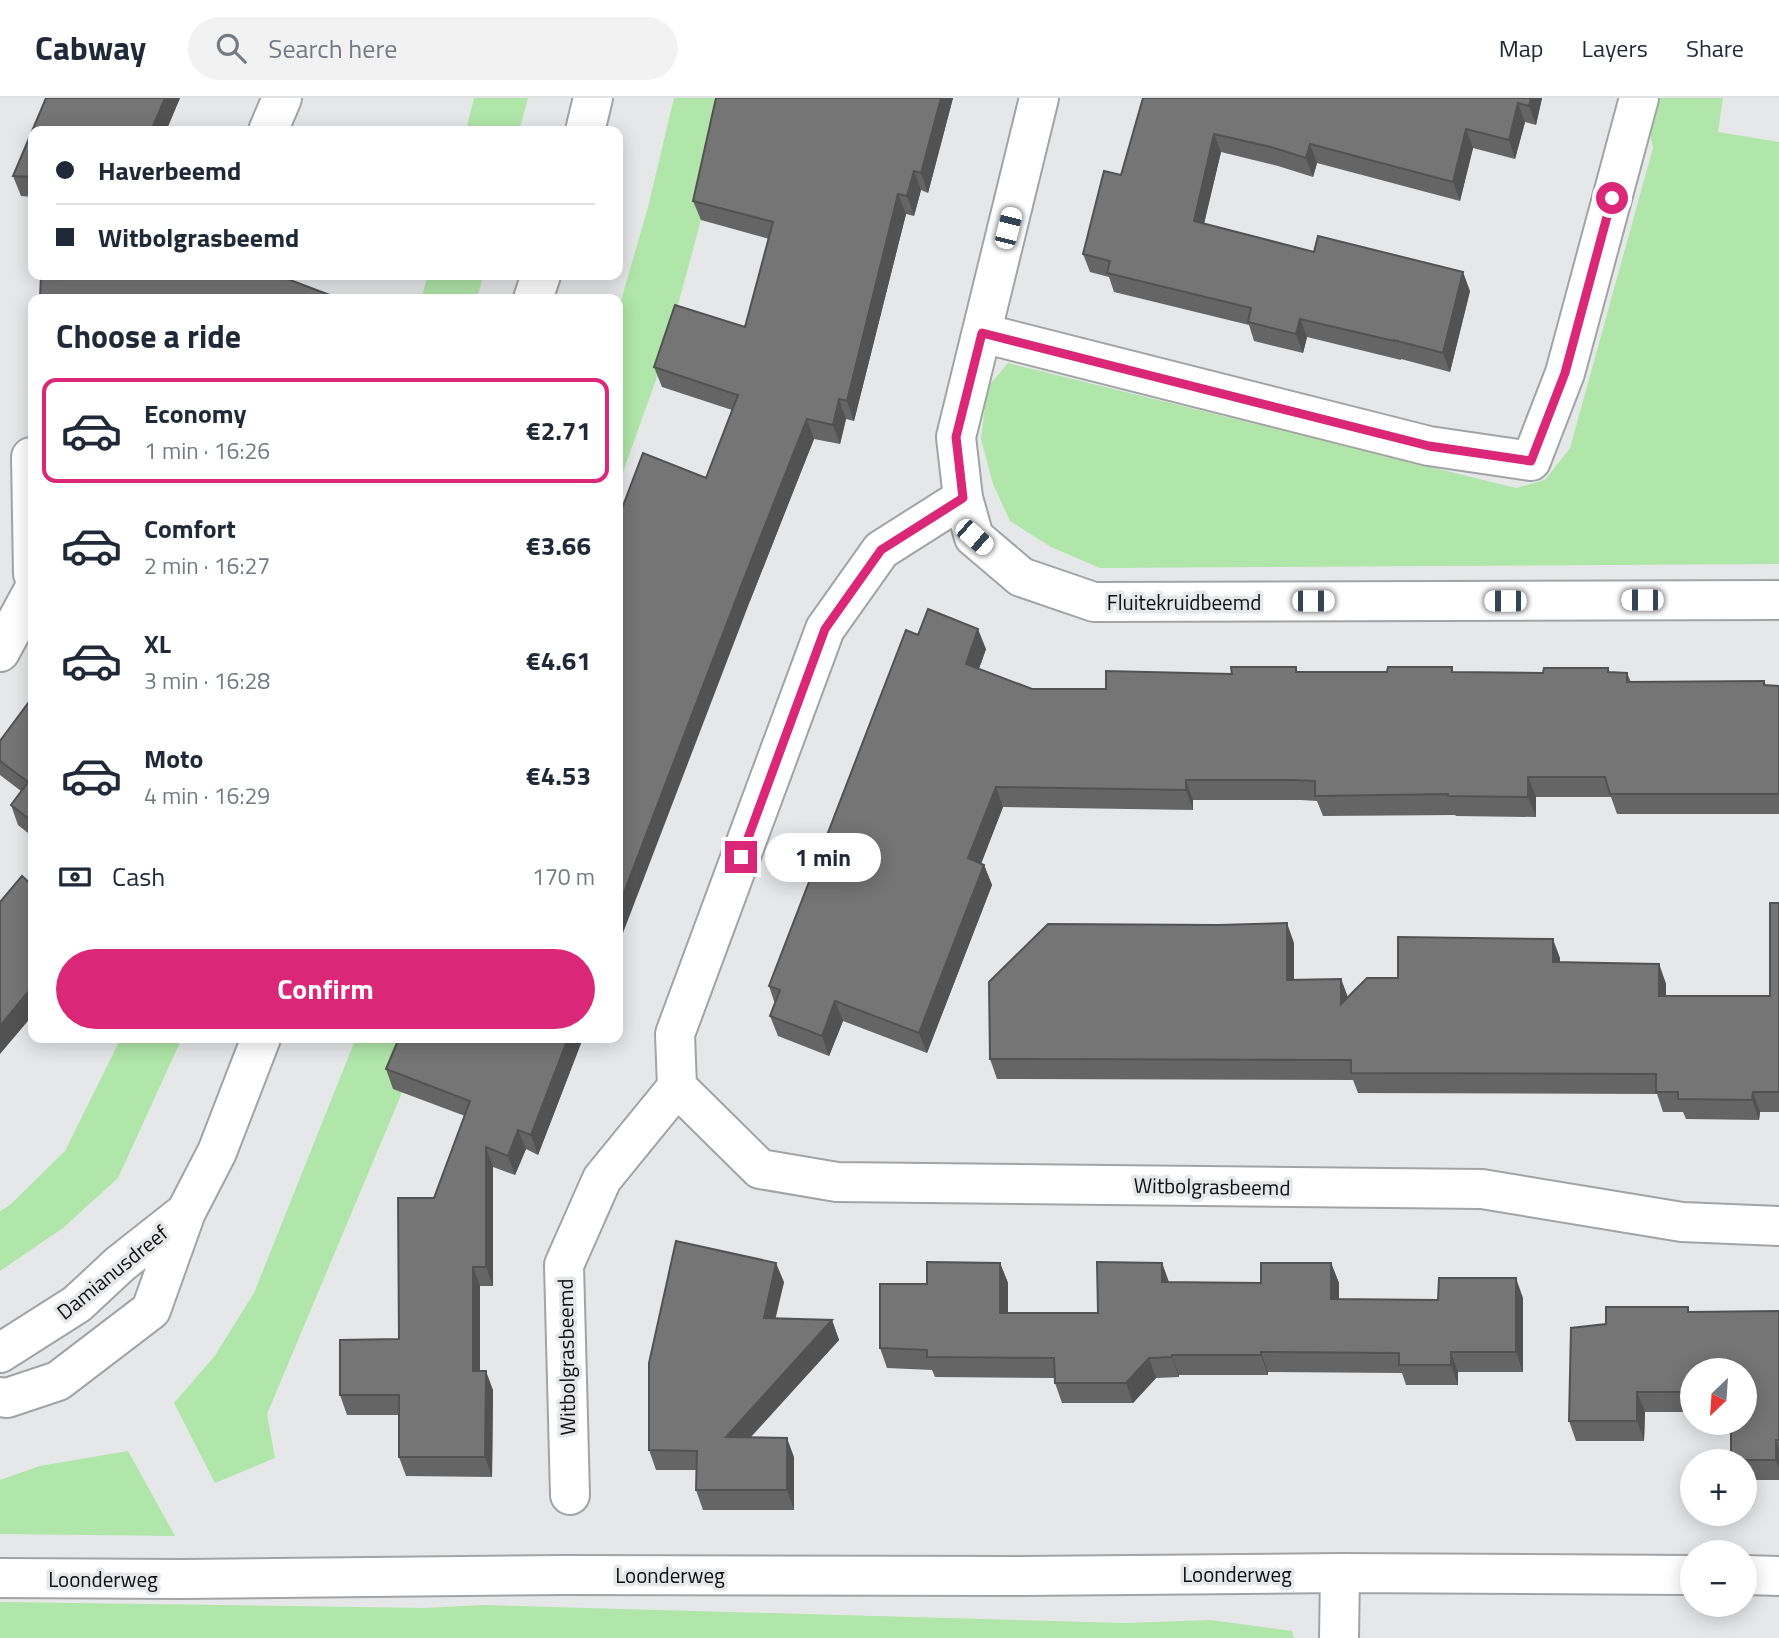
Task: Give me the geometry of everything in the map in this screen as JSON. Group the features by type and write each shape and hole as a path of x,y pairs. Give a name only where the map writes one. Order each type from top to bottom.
{"street":[{"path":"270,126 282,98"},
{"path":"586,126 593,98"},
{"name":"Fluitekruidbeemd","path":"1040,98 956,437 963,498 974,537 1021,578 1094,602 1779,600"},
{"path":"982,333 1429,446 1531,461 1565,373 1639,98"},
{"path":"677,1087 675,1034 825,629 881,550 963,498"},
{"path":"0,652 28,600"},
{"name":"Damianusdreef","path":"0,1398 58,1381 151,1310 187,1212 218,1152 259,1043"},
{"name":"Witbolgrasbeemd","path":"570,1495 564,1265 602,1179 677,1087 760,1169 837,1182 1482,1189 1682,1222 1779,1226"},
{"name":"Damianusdreef","path":"0,1353 77,1304 120,1264 187,1212"},
{"path":"1339,1638 1340,1573"},
{"name":"Loonderweg","path":"0,1578 1340,1573 1680,1575"},
{"path":"1757,1575 1779,1576"}],"green space":[{"path":"474,98 528,98 520,126 467,126"},
{"path":"674,98 734,98 663,360 623,472 623,294 648,207"},
{"path":"1650,98 1723,98 1718,132 1779,142 1779,564 1100,568 1051,547 1010,521 993,484 981,439 987,388 1008,363 1516,488 1545,480 1570,448 1653,148 1647,119"},
{"path":"427,280 482,280 478,294 422,294"},
{"path":"119,1043 180,1043 118,1178 63,1228 0,1271 0,1211 10,1205 65,1151"},
{"path":"354,1043 421,1043 267,1414 275,1458 215,1483 174,1403 214,1357 254,1293"},
{"path":"128,1451 175,1536 0,1534 0,1480 40,1466"},
{"path":"0,1602 425,1608 483,1605 1125,1623 1210,1620 1292,1631 1294,1638 0,1638"}],"building":[{"path":"46,98 165,98 153,126 34,126"},
{"path":"716,98 941,98 921,173 914,171 907,196 898,194 847,401 839,399 833,425 807,419 623,895 623,506 643,453 706,478 738,395 654,367 675,305 745,327 773,222 693,201"},
{"path":"1143,98 1531,98 1529,106 1518,103 1509,140 1466,129 1453,182 1310,144 1306,158 1214,134 1194,221 1314,252 1318,236 1463,272 1443,353 1300,319 1296,334 1248,322 1251,308 1107,273 1110,261 1083,254 1104,171 1121,175"},
{"path":"28,141 28,177 13,176"},
{"path":"41,280 290,280 327,294 40,294"},
{"path":"928,609 978,629 966,664 1032,689 1106,689 1106,671 1232,674 1231,667 1296,667 1296,672 1387,672 1388,667 1452,667 1452,672 1543,673 1544,668 1608,668 1608,672 1627,673 1627,682 1764,681 1764,685 1779,686 1779,794 1610,794 1605,777 1528,777 1528,797 1448,794 1315,796 1315,781 1294,780 1186,780 1186,790 996,787 968,858 984,865 919,1033 835,1001 822,1036 770,1016 780,990 769,986 906,630 918,635"},
{"path":"28,703 28,782 0,761 0,741"},
{"path":"28,782 28,818 11,805"},
{"path":"22,876 28,881 28,992 0,1026 0,902"},
{"path":"1770,903 1779,903 1779,1092 1753,1092 1752,1100 1678,1099 1678,1092 1656,1092 1656,1074 1351,1073 1351,1060 990,1059 989,982 1048,924 1287,923 1287,980 1341,979 1341,1004 1367,978 1398,978 1398,937 1553,939 1553,962 1659,964 1659,996 1770,996"},
{"path":"397,1043 566,1043 531,1135 518,1130 508,1156 486,1147 486,1267 473,1267 473,1371 486,1371 485,1457 399,1457 399,1395 340,1395 340,1340 399,1339 398,1198 434,1198 470,1101 386,1069"},
{"path":"676,1241 776,1263 764,1318 832,1320 726,1437 787,1438 787,1490 696,1490 697,1451 649,1450 649,1363"},
{"path":"927,1262 1000,1263 1000,1313 1098,1313 1097,1262 1162,1263 1162,1282 1261,1283 1261,1263 1331,1263 1331,1299 1438,1300 1439,1278 1516,1278 1516,1352 1451,1352 1451,1365 1399,1365 1399,1353 1261,1352 1261,1355 1172,1355 1149,1358 1126,1383 1055,1383 1054,1358 927,1357 927,1350 880,1348 880,1284 927,1284"},
{"path":"1606,1307 1688,1307 1688,1312 1779,1311 1779,1440 1776,1440 1776,1460 1757,1460 1757,1449 1731,1449 1731,1435 1757,1435 1757,1358 1680,1358 1680,1392 1637,1392 1637,1421 1569,1421 1571,1328 1606,1324"}],"route":[{"path":"741,857 825,629 881,550 963,498 956,437 982,333 1429,446 1531,461 1565,373 1612,198"}]}
